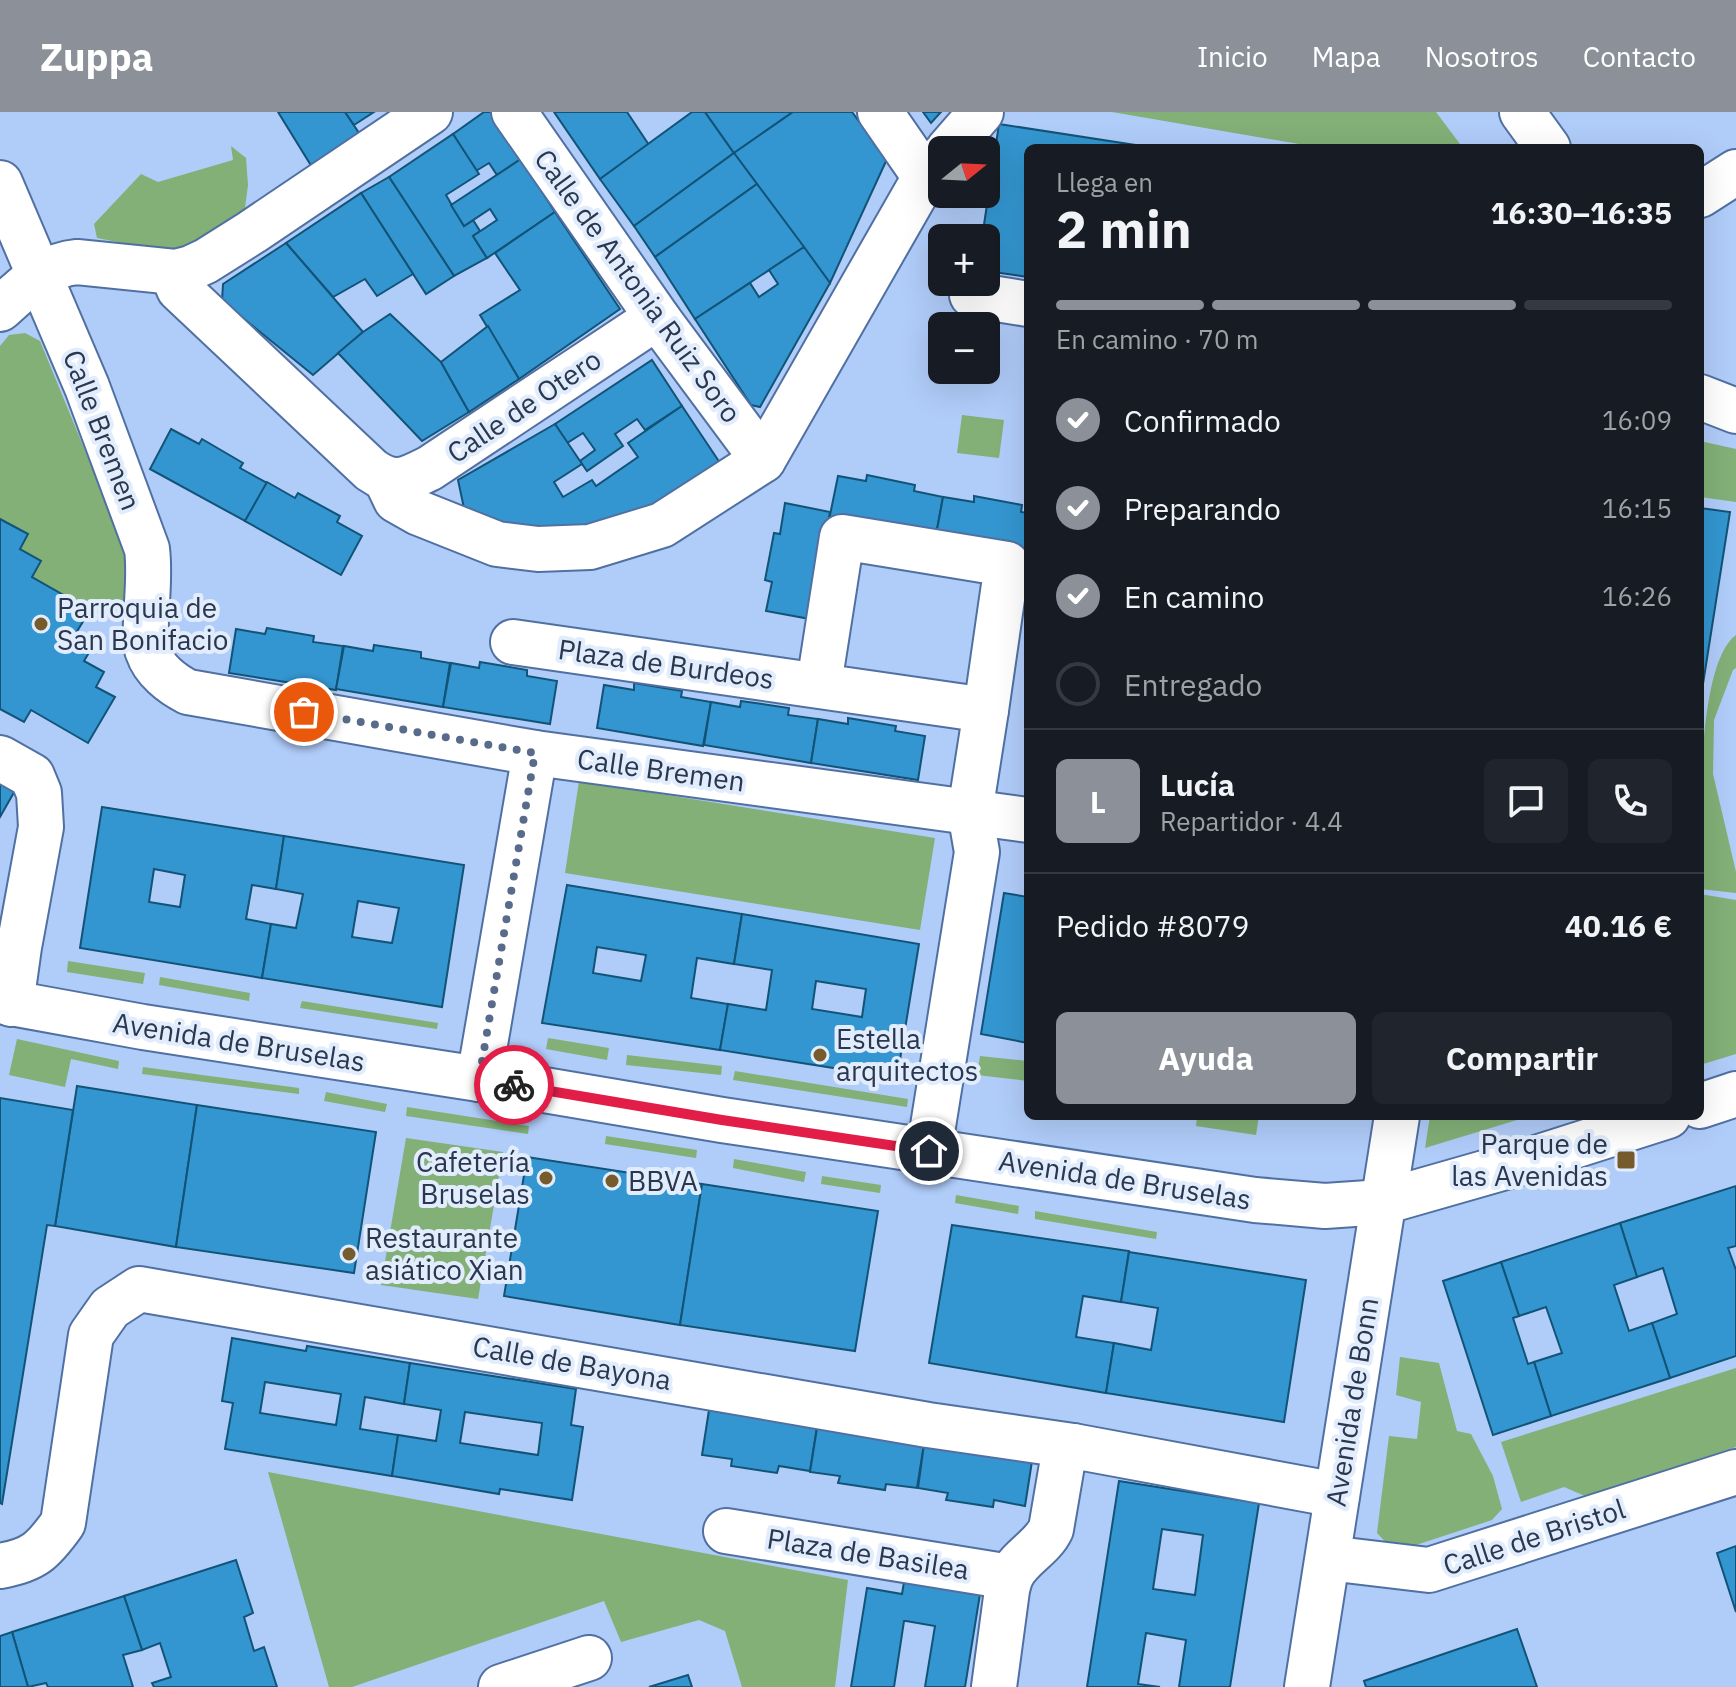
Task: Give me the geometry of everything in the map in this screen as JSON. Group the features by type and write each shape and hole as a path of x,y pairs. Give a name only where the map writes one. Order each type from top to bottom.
{"street":[{"path":"0,309 40,274 63,264 77,262 175,272 191,268 252,232 430,112"},
{"name":"Calle de Antonia Ruiz Soro","path":"514,112 659,320 763,460"},
{"path":"880,112 928,153"},
{"path":"960,136 981,112"},
{"path":"1522,112 1545,144"},
{"path":"1704,192 1736,172"},
{"path":"175,272 179,289 371,470 386,479 396,500 419,513 497,544 538,549 590,547 662,525 763,460 928,177"},
{"name":"Calle Bremen","path":"0,183 87,387 147,549 147,651 172,684 188,692 535,753 1024,819"},
{"path":"978,296 1024,303"},
{"name":"Calle de Otero","path":"386,479 397,481 411,478 430,468 644,326 659,320"},
{"path":"1704,399 1736,411"},
{"path":"819,684 842,537 1007,564 970,812 977,852 929,1151"},
{"name":"Plaza de Burdeos","path":"513,642 986,710"},
{"path":"479,1079 535,753"},
{"path":"0,758 32,776 39,793 41,827 6,1002"},
{"name":"Avenida de Bruselas","path":"6,1002 143,1027 707,1117 1267,1201 1325,1206 1383,1202 1655,1120"},
{"path":"1704,1105 1736,1094"},
{"name":"Avenida de Bonn","path":"1307,1687 1396,1120"},
{"name":"Calle de Bayona","path":"0,1566 22,1562 47,1546 63,1523 91,1335 110,1308 139,1289 928,1425 1073,1446 1337,1495"},
{"path":"1010,1577 1047,1538 1063,1459 1073,1446"},
{"name":"Calle de Bristol","path":"1328,1558 1429,1570 1736,1472"},
{"name":"Plaza de Basilea","path":"726,1531 1010,1577 994,1687"},
{"path":"501,1687 589,1658"}],"green space":[{"path":"1112,112 1436,112 1460,144 1299,144"},
{"path":"231,146 246,158 248,185 243,223 212,242 168,252 97,238 94,224 141,174 158,182 233,160"},
{"path":"25,333 40,341 128,555 127,623 90,610 32,577 20,549 28,534 0,519 0,346 9,335"},
{"path":"962,415 1004,420 999,458 957,453"},
{"path":"1704,442 1736,449 1736,502 1704,498"},
{"path":"1736,635 1736,668 1714,720 1713,774 1736,872 1736,893 1704,889 1704,744 1713,680 1723,652"},
{"path":"579,781 935,838 920,930 565,873"},
{"path":"1704,895 1736,900 1736,1054 1704,1064"},
{"path":"68,961 145,973 143,984 67,972"},
{"path":"160,977 250,993 249,1001 159,985"},
{"path":"302,1001 438,1023 437,1029 300,1008"},
{"path":"548,1038 609,1048 607,1060 546,1049"},
{"path":"17,1039 119,1061 118,1069 71,1059 65,1087 9,1075"},
{"path":"627,1055 722,1066 721,1075 626,1065"},
{"path":"980,1056 1024,1061 1024,1081 977,1075"},
{"path":"143,1067 299,1088 299,1094 142,1074"},
{"path":"735,1071 908,1099 907,1107 733,1080"},
{"path":"326,1092 387,1104 385,1112 324,1101"},
{"path":"407,1107 529,1126 528,1134 406,1116"},
{"path":"1197,1120 1258,1120 1256,1135 1196,1126"},
{"path":"1429,1120 1517,1120 1425,1148"},
{"path":"606,1136 697,1150 696,1158 605,1144"},
{"path":"406,1138 503,1152 478,1299 381,1285"},
{"path":"734,1159 806,1172 804,1182 733,1168"},
{"path":"822,1176 881,1185 880,1193 821,1184"},
{"path":"956,1195 1019,1206 1018,1214 955,1203"},
{"path":"1035,1211 1157,1232 1156,1239 1035,1219"},
{"path":"1400,1357 1439,1363 1457,1431 1471,1434 1493,1476 1502,1509 1492,1520 1394,1551 1377,1533 1389,1436 1417,1439 1421,1402 1396,1395"},
{"path":"1736,1368 1736,1447 1585,1496 1564,1487 1521,1502 1501,1442"},
{"path":"268,1472 848,1580 835,1687 742,1687 725,1631 699,1620 621,1642 604,1601 352,1687 329,1687"}],"building":[{"path":"278,112 345,112 361,136 312,167"},
{"path":"345,112 374,112 354,125"},
{"path":"484,112 492,112 521,159 497,175 489,163 476,171 453,134"},
{"path":"554,112 627,112 649,145 600,179"},
{"path":"692,112 705,112 734,153 634,226 600,179"},
{"path":"705,112 793,112 734,153"},
{"path":"793,112 852,112 887,159 830,283 734,153"},
{"path":"923,112 941,112 931,123"},
{"path":"999,124 1129,144 1024,144 1024,276 1000,273 1000,224 984,224 986,208 1000,208"},
{"path":"453,134 479,174 446,195 464,226 473,220 480,231 473,236 487,258 454,276 389,177"},
{"path":"734,153 757,184 655,257 634,226"},
{"path":"521,159 555,212 487,258 473,236 497,220 490,209 464,226 451,205"},
{"path":"389,177 454,276 426,294 361,193"},
{"path":"757,184 804,247 695,319 655,257"},
{"path":"361,193 413,274 377,296 365,279 333,297 286,243"},
{"path":"555,212 620,309 519,379 480,315 520,290 495,253"},
{"path":"286,243 363,332 313,375 222,301 223,284"},
{"path":"804,247 830,283 760,407 751,405 695,319 750,283 759,297 778,284 769,270"},
{"path":"390,314 441,362 469,412 422,441 338,353"},
{"path":"488,326 519,379 469,412 441,362"},
{"path":"652,360 682,406 645,430 637,419 615,434 623,446 587,471 580,461 595,450 583,433 567,443 555,424"},
{"path":"682,406 722,466 618,534 532,538 465,513 458,480 555,424 582,464 554,482 563,497 592,480 596,486 638,457 628,443"},
{"path":"171,429 199,444 202,439 243,463 240,468 267,483 245,521 150,469"},
{"path":"867,475 915,485 914,491 943,497 935,540 829,520 838,476 866,481"},
{"path":"267,482 295,498 298,493 340,516 337,522 362,536 341,575 245,521"},
{"path":"974,496 1022,505 1024,556 935,541 943,497 974,502"},
{"path":"785,503 830,512 810,619 766,611 772,582 765,580 774,533 780,534"},
{"path":"1704,509 1730,512 1704,678"},
{"name":"Parroquia de San Bonifacio","path":"0,519 28,534 20,549 41,561 32,577 90,610 73,638 91,649 84,661 104,672 96,687 115,697 88,743 31,710 24,722 0,709"},
{"path":"267,628 314,636 313,642 343,646 336,690 229,673 236,629 265,634"},
{"path":"374,645 421,652 421,658 450,663 443,707 336,689 344,646 373,651"},
{"path":"480,662 527,670 527,676 557,681 550,724 443,707 451,663 479,668"},
{"path":"634,683 682,691 681,697 711,702 703,746 597,728 604,685 634,690"},
{"path":"741,701 789,708 788,715 818,719 811,763 704,745 711,702 740,707"},
{"path":"848,718 896,726 895,731 925,736 918,780 811,763 818,719 848,724"},
{"path":"0,777 17,787 0,817"},
{"path":"102,807 284,836 276,889 252,885 246,919 271,924 262,978 80,948","holes":["154,869 185,875 180,907 149,902"]},
{"path":"284,836 464,865 442,1007 262,978 271,924 296,928 303,894 276,889","holes":["358,901 399,908 392,943 352,937"]},
{"path":"567,885 742,914 734,964 697,958 691,998 728,1004 720,1050 542,1023","holes":["597,947 646,955 641,981 593,973"]},
{"path":"1004,893 1024,896 1024,1042 981,1034"},
{"path":"742,914 919,944 897,1078 720,1050 728,1004 766,1010 772,970 734,964","holes":["816,981 866,989 862,1017 812,1009"]},
{"path":"77,1086 197,1105 176,1247 55,1226"},
{"path":"0,1098 73,1110 55,1226 47,1225 2,1504 0,1503"},
{"path":"197,1105 376,1132 354,1273 176,1247"},
{"path":"527,1157 702,1184 680,1325 504,1296"},
{"path":"702,1184 878,1211 855,1351 680,1325"},
{"path":"1736,1186 1736,1246 1728,1248 1736,1270 1736,1356 1670,1378 1652,1323 1677,1314 1663,1268 1637,1277 1620,1223"},
{"path":"1620,1223 1637,1277 1614,1285 1629,1331 1652,1323 1670,1378 1551,1416 1534,1362 1562,1353 1546,1307 1519,1316 1501,1262"},
{"path":"952,1225 1129,1251 1121,1302 1083,1296 1076,1337 1114,1343 1106,1393 929,1363"},
{"path":"1129,1252 1306,1280 1284,1422 1106,1393 1114,1343 1151,1350 1158,1308 1121,1302"},
{"path":"1501,1262 1519,1316 1513,1318 1528,1364 1534,1362 1551,1416 1493,1435 1443,1281"},
{"path":"232,1338 306,1351 307,1346 410,1363 404,1404 365,1397 360,1429 398,1435 392,1476 225,1449 233,1403 222,1401","holes":["265,1382 341,1394 336,1425 260,1413"]},
{"path":"410,1363 576,1389 571,1425 583,1427 572,1500 500,1489 499,1494 392,1476 398,1435 436,1441 441,1410 404,1404","holes":["465,1412 542,1423 538,1455 460,1443"]},
{"path":"726,1408 817,1427 810,1471 779,1466 777,1473 731,1466 732,1459 702,1455 709,1410 725,1413"},
{"path":"817,1428 924,1444 917,1488 886,1484 885,1490 838,1483 840,1476 810,1472"},
{"path":"924,1444 1032,1461 1025,1506 994,1500 993,1507 946,1500 948,1493 918,1488"},
{"path":"1119,1481 1259,1503 1230,1687 1179,1687 1186,1640 1146,1633 1138,1684 1160,1687 1087,1687","holes":["1162,1529 1203,1535 1195,1595 1153,1589"]},
{"path":"1736,1546 1736,1612 1717,1553"},
{"path":"236,1560 253,1613 244,1617 254,1651 264,1647 277,1687 154,1687 152,1683 171,1677 160,1643 142,1650 124,1596"},
{"path":"904,1582 980,1594 965,1687 925,1687 935,1626 904,1621 894,1687 851,1687 867,1588 902,1594"},
{"path":"124,1596 142,1650 123,1655 133,1687 48,1687 46,1683 28,1687 12,1632"},
{"path":"1517,1629 1537,1687 1366,1687 1364,1681"},
{"path":"12,1632 28,1687 0,1687 0,1636"},
{"path":"688,1675 692,1687 649,1687"}],"way so far":[{"path":"304,712 535,753 479,1079 514,1085"}],"place":[{"name":"Parroquia de San Bonifacio","path":"41,624"},
{"name":"Estella arquitectos","path":"820,1055"},
{"name":"Parque de las Avenidas","path":"1626,1160"},
{"name":"Cafetería Bruselas","path":"546,1178"},
{"name":"BBVA","path":"612,1181"},
{"name":"Restaurante asiático Xian","path":"349,1254"}],"route":[{"path":"514,1085 929,1151"}]}
